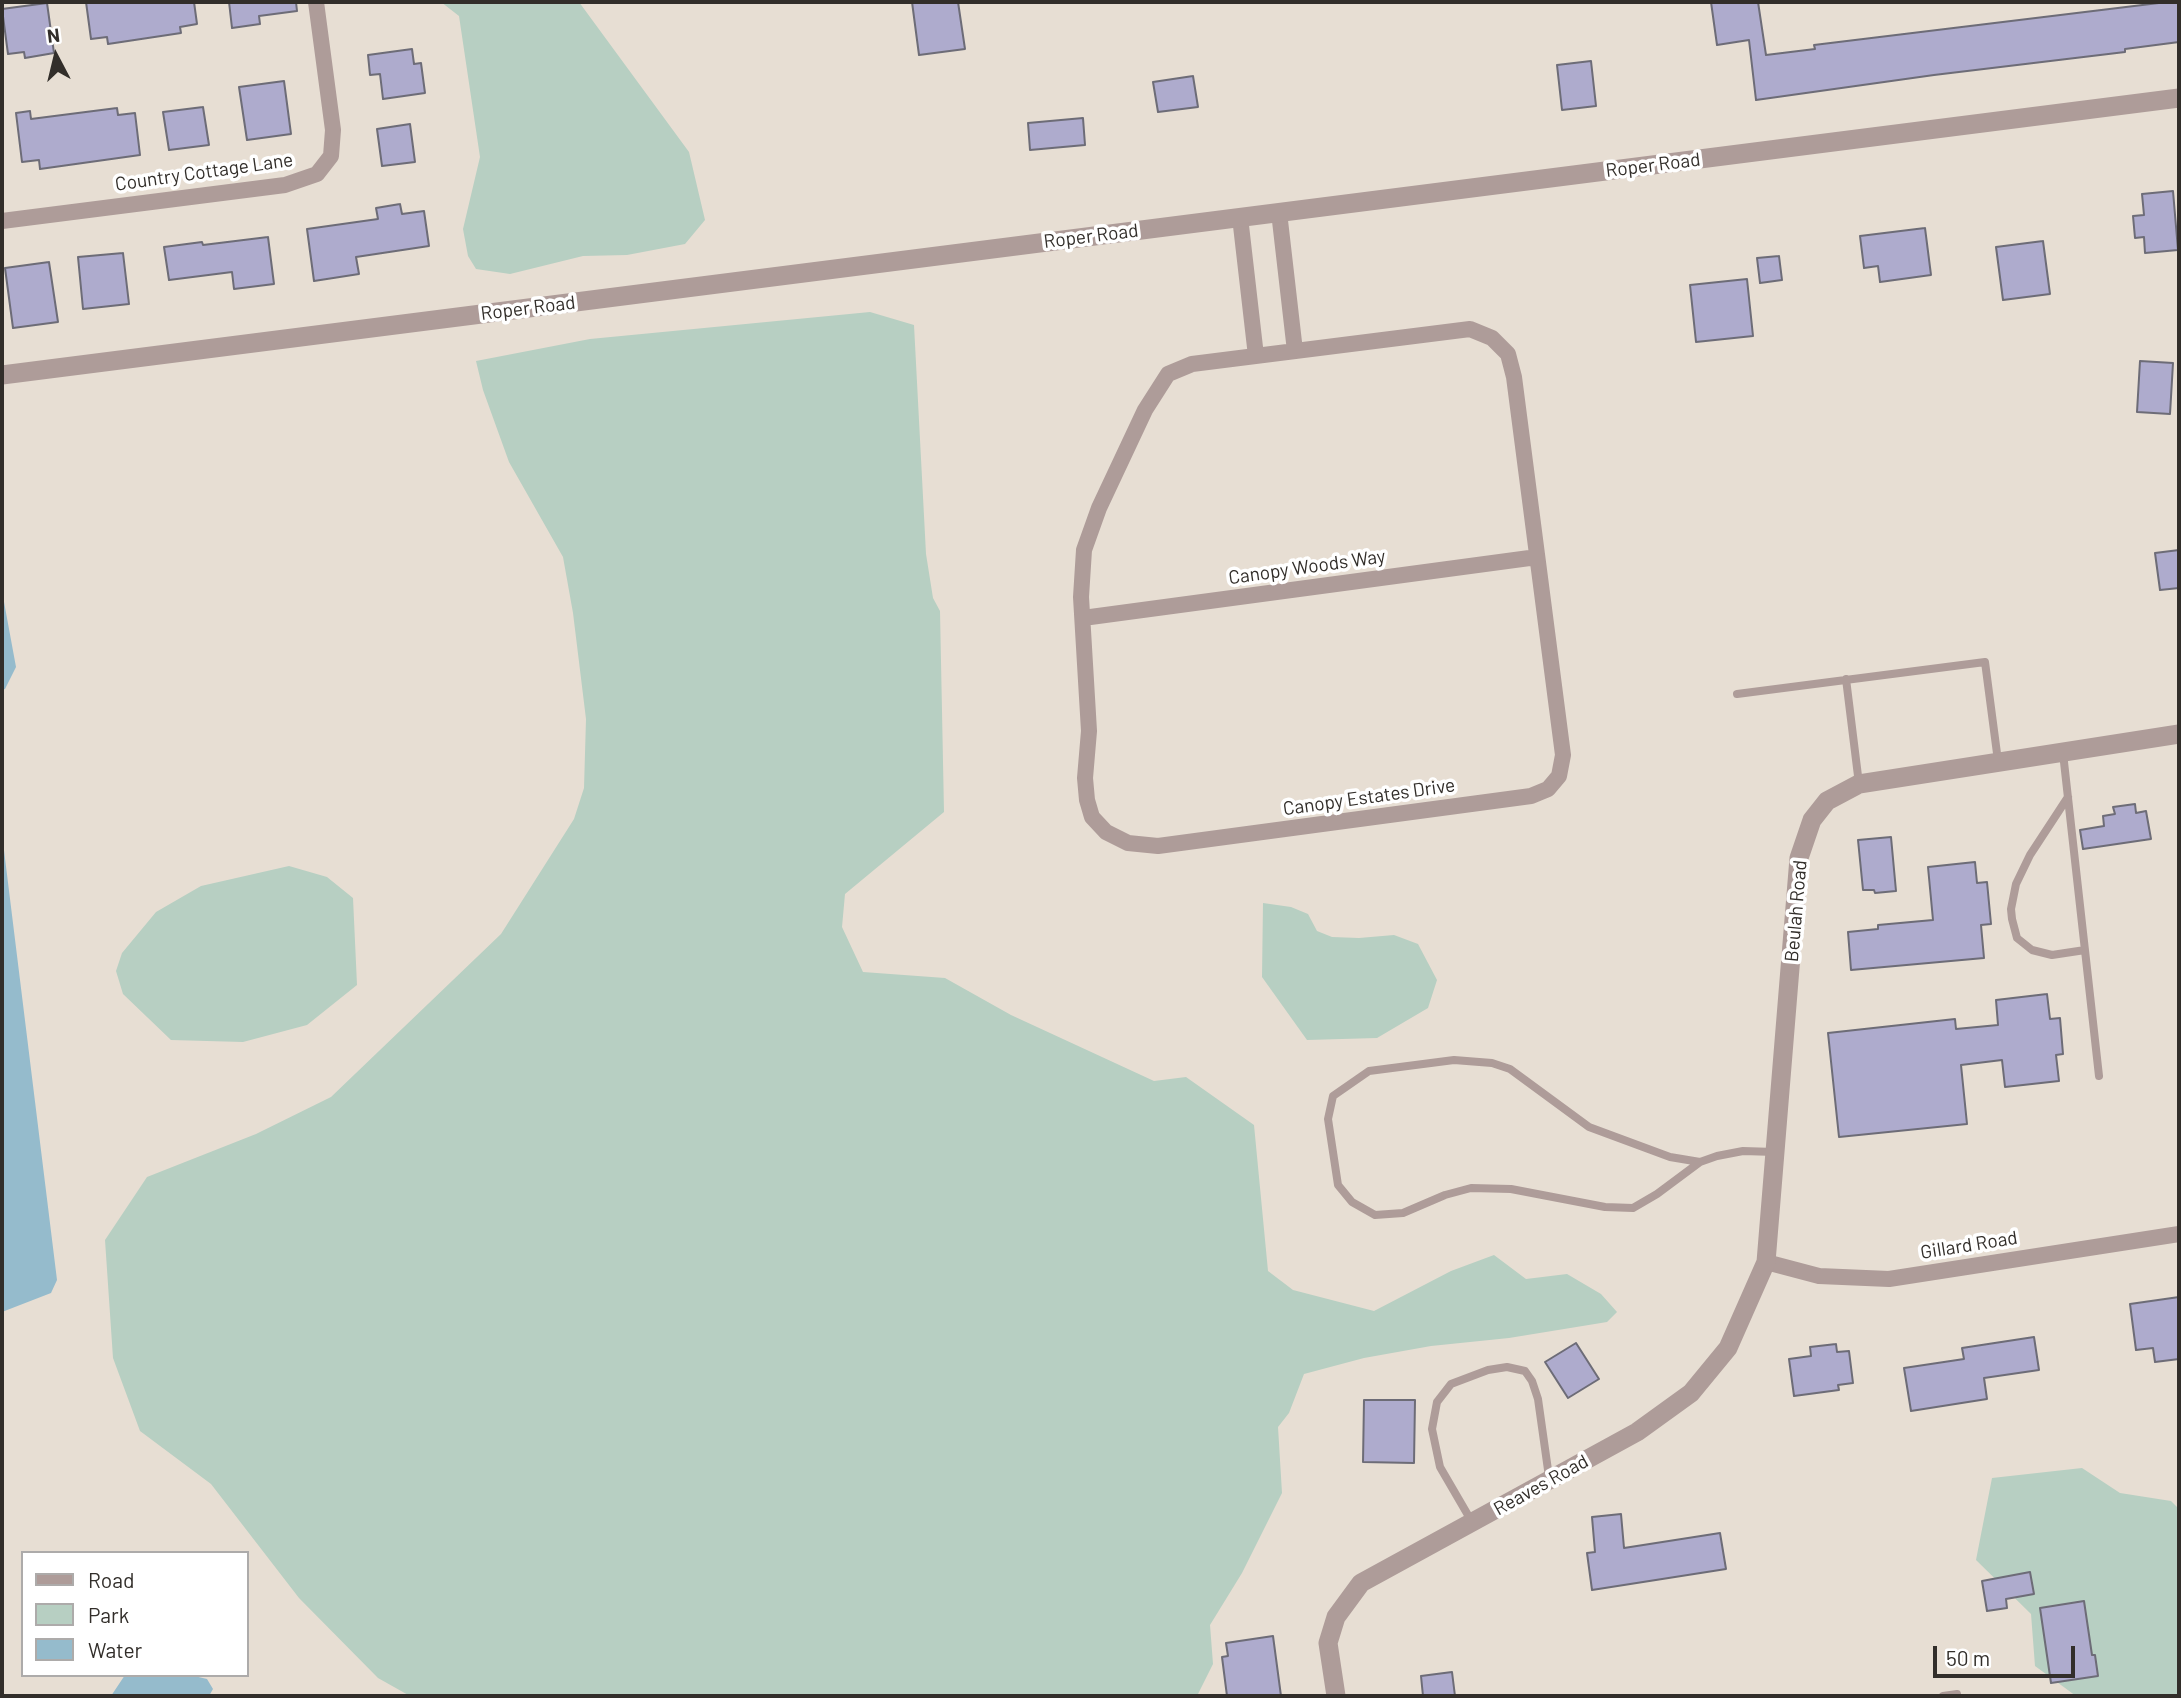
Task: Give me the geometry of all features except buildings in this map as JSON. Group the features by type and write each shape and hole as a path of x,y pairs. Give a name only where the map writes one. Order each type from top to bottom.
{"street":[{"name":"Country Cottage Lane","path":"2,222 285,185 317,174 331,156 334,130 316,2"},
{"name":"Roper Road","path":"2,374 2179,98"},
{"path":"1279,212 1295,351"},
{"path":"1240,217 1256,356"},
{"name":"Canopy Estates Drive","path":"1469,329 1492,338 1508,354 1514,377 1563,755 1559,775 1548,789 1531,796 1490,802 1158,846 1128,843 1106,832 1091,817 1085,778 1090,731 1081,597 1084,550 1099,508 1146,410 1168,374 1192,364 1256,356 1469,329"},
{"name":"Canopy Woods Way","path":"1083,618 1537,557"},
{"name":"Beulah Road","path":"1766,1262 1799,858 1812,820 1827,801 1859,784 2179,734"},
{"name":"Gillard Road","path":"1766,1262 1819,1276 1889,1279 2179,1234"},
{"name":"Reaves Road","path":"1336,1696 1328,1643 1336,1617 1361,1583 1637,1432 1691,1393 1728,1348 1766,1262"}],"lane":[{"path":"1737,694 1985,662 1999,764"},
{"path":"1846,679 1859,784"},
{"path":"2063,753 2099,1076"},
{"path":"2068,797 2030,855 2016,884 2011,909 2012,919 2017,939 2032,950 2052,955 2085,950"},
{"path":"1700,1162 1670,1157 1589,1128 1510,1069 1492,1063 1454,1060 1368,1071 1333,1096 1328,1119 1338,1185 1352,1202 1375,1215 1403,1213 1471,1188 1511,1189 1605,1207 1633,1208 1700,1162 1743,1151 1775,1152"},
{"path":"1472,1522 1440,1467 1433,1429 1437,1402 1451,1384 1488,1370 1507,1367 1525,1371 1538,1399 1549,1480"},
{"path":"1942,1696 1957,1694"}],"green space":[{"path":"441,2 579,2 689,152 705,220 685,244 627,255 583,256 510,274 476,269 468,256 463,229 480,157 459,16"},
{"path":"870,312 914,325 926,554 933,598 940,611 944,812 845,894 842,927 863,972 945,978 1011,1015 1154,1081 1186,1077 1254,1125 1268,1271 1293,1290 1374,1311 1451,1271 1494,1255 1526,1279 1567,1274 1601,1294 1617,1312 1607,1322 1509,1338 1431,1346 1364,1358 1304,1374 1289,1413 1278,1427 1282,1493 1242,1573 1210,1625 1213,1664 1197,1696 410,1696 378,1678 299,1598 211,1484 140,1431 113,1358 105,1240 147,1177 256,1134 331,1097 501,934 574,819 584,788 586,719 563,557 509,462 483,390 476,361 590,339"},
{"path":"289,866 327,877 353,898 357,985 307,1025 243,1042 171,1040 123,994 116,971 122,953 156,912 201,886"},
{"path":"1263,903 1291,907 1308,914 1317,931 1332,937 1394,935 1418,944 1437,980 1428,1008 1377,1038 1307,1040 1262,977"},
{"path":"2082,1468 2120,1493 2171,1501 2179,1509 2179,1696 2076,1696 2035,1666 2031,1614 1976,1560 1992,1478"}],"water":[{"path":"2,591 16,667 2,690"},
{"path":"2,834 57,1280 51,1293 2,1312"},
{"path":"124,1677 198,1677 207,1679 213,1689 209,1696 111,1696"}]}
